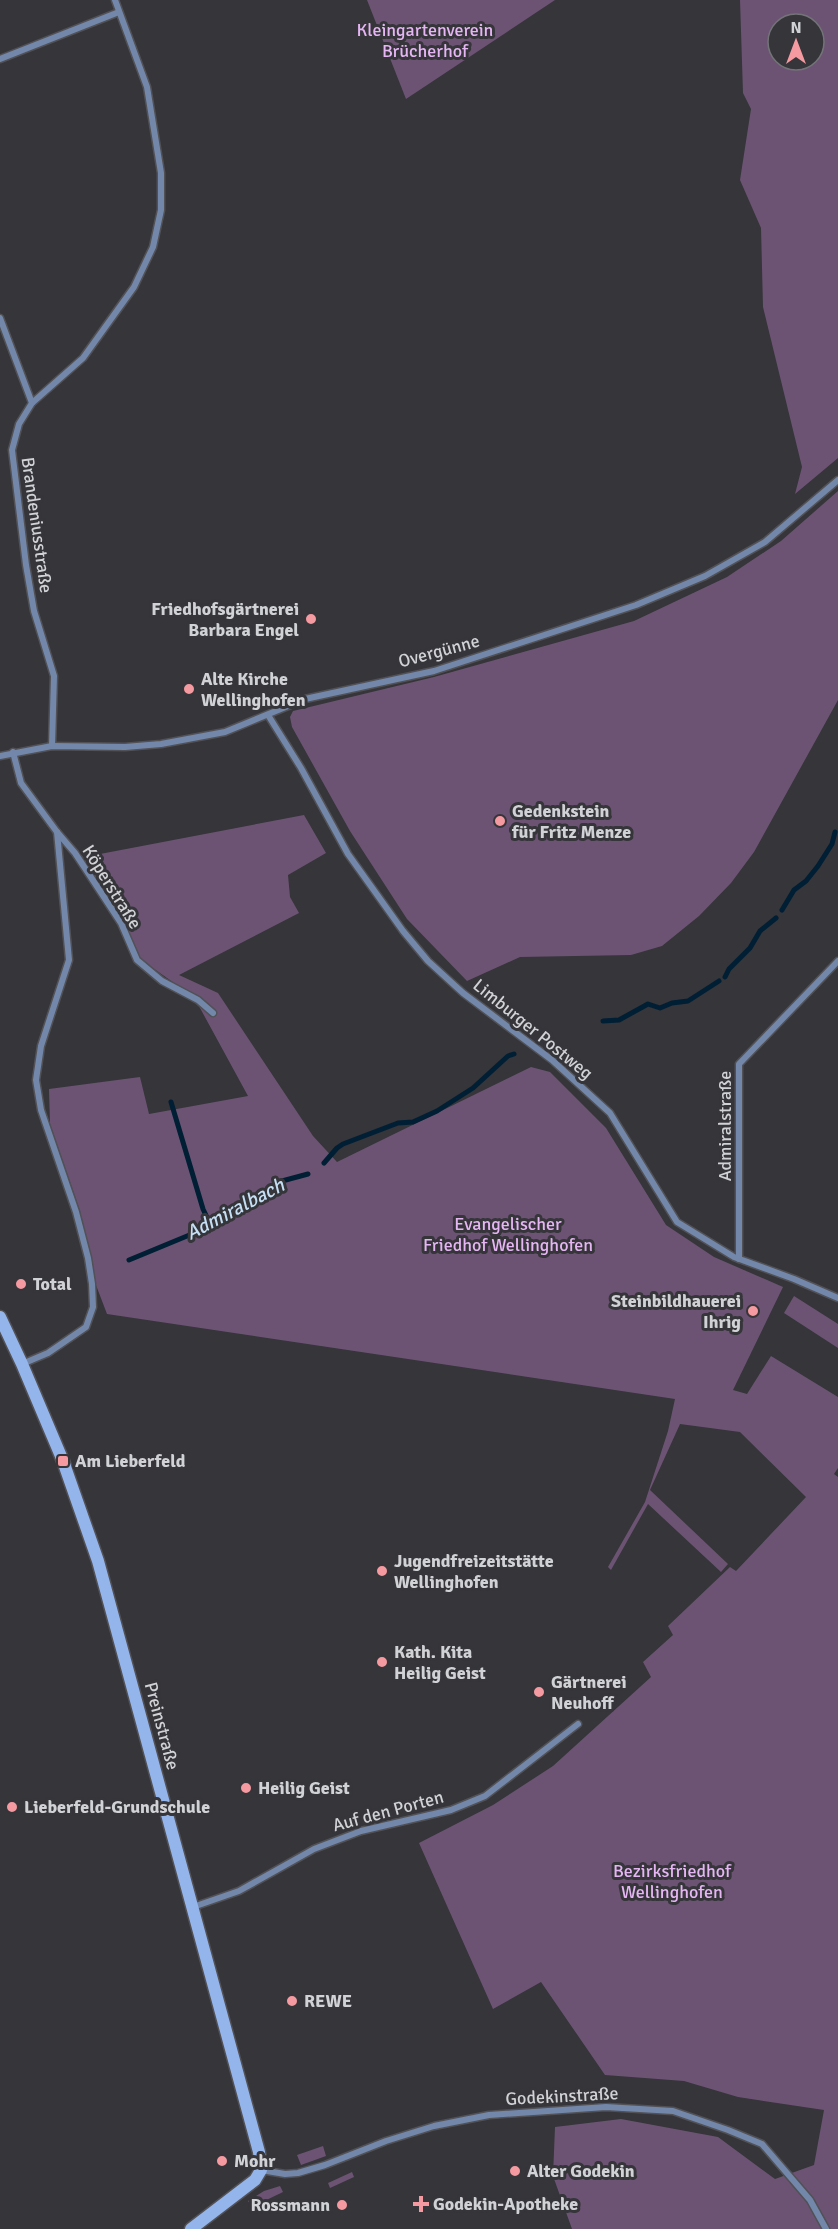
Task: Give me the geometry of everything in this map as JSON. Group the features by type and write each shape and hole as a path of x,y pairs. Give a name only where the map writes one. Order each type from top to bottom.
{"street":[{"name":"Brandeniusstraße","path":"52,746 54,676 34,611 12,450 19,424 32,403 83,358 134,287 153,247 161,210 161,173 147,87 115,0"},
{"path":"0,60 119,12"},
{"path":"0,318 32,403"},
{"name":"Overgünne","path":"0,756 52,746 125,747 178,742 225,732 305,699 434,671 636,605 705,576 765,542 838,480"},
{"name":"Limburger Postweg","path":"268,715 301,768 348,854 403,931 428,961 463,993 552,1060 610,1113 677,1222 739,1259 838,1298"},
{"name":"Köperstraße","path":"13,752 21,783 75,853 120,923 137,960 162,981 198,1000 213,1013"},
{"path":"22,1364 48,1353 86,1327 93,1306 88,1258 76,1212 41,1110 36,1080 41,1046 69,960 57,832"},
{"name":"Admiralstraße","path":"739,1259 739,1064 838,961"},
{"name":"Preinstraße","path":"0,1317 66,1469 98,1561 259,2152 261,2169"},
{"name":"Auf den Porten","path":"193,1907 239,1891 314,1849 362,1831 451,1810 485,1796 578,1724"},
{"name":"Godekinstraße","path":"261,2169 285,2174 298,2173 434,2126 489,2115 606,2107 673,2111 762,2144 810,2200 826,2229"},
{"path":"190,2229 245,2190 255,2181 261,2169"}],"green space":[{"name":"Kleingartenverein Brücherhof","path":"367,0 555,0 406,99"},
{"path":"740,0 838,0 838,458 795,494 802,467 763,307 761,228 740,180 751,109 743,93"},
{"path":"838,491 838,700 754,852 731,883 699,916 662,946 631,955 520,957 467,981 407,919 350,831 292,727 290,717 293,711 434,677 634,621 727,577 781,541"},
{"path":"304,815 326,853 288,875 290,897 299,913 179,975 218,993 313,1136 337,1162 531,1067 550,1072 606,1128 666,1225 714,1257 783,1287 733,1390 747,1394 771,1356 838,1397 838,1468 834,1474 838,1477 838,2229 572,2229 553,2176 555,2127 621,2119 718,2137 775,2179 814,2165 824,2110 738,2097 684,2081 605,2075 541,1982 493,2009 419,1843 493,1805 553,1766 651,1677 643,1662 673,1635 668,1626 730,1567 736,1571 806,1497 740,1432 680,1424 650,1490 728,1564 721,1572 648,1504 611,1570 608,1567 645,1502 668,1431 675,1399 107,1314 91,1272 80,1211 50,1124 49,1089 140,1077 149,1114 248,1096 194,997 140,959 123,922 79,858"},
{"path":"794,1296 838,1324 838,1348 784,1313"},
{"path":"323,2146 326,2156 301,2165 297,2155"},
{"path":"352,2172 354,2177 330,2188 328,2183"},
{"path":"280,2186 283,2192 252,2207 248,2201 264,2191"}],"waterway":[{"name":"Admiralbach","path":"782,910 794,890 806,881 818,866 832,844 835,832"},
{"name":"Admiralbach","path":"725,977 729,969 750,948 760,931 776,918"},
{"name":"Admiralbach","path":"603,1021 619,1020 648,1004 660,1008 672,1003 688,1001 719,981"},
{"name":"Admiralbach","path":"324,1163 343,1144 398,1123 413,1122 437,1111 473,1088 508,1056 514,1054"},
{"path":"171,1102 203,1209 210,1224"},
{"name":"Admiralbach","path":"129,1260 204,1229 282,1181 308,1174"}],"place":[{"name":"Friedhofsgärtnerei Barbara Engel","path":"311,619"},
{"name":"Alte Kirche Wellinghofen","path":"189,689"},
{"name":"Gedenkstein für Fritz Menze","path":"500,821"},
{"name":"Total","path":"21,1284"},
{"name":"Steinbildhauerei Ihrig","path":"753,1311"},
{"name":"Am Lieberfeld","path":"63,1461"},
{"name":"Jugendfreizeitstätte Wellinghofen","path":"382,1571"},
{"name":"Kath. Kita Heilig Geist","path":"382,1662"},
{"name":"Gärtnerei Neuhoff","path":"539,1692"},
{"name":"Heilig Geist","path":"246,1788"},
{"name":"Lieberfeld-Grundschule","path":"12,1807"},
{"name":"REWE","path":"292,2001"},
{"name":"Mohr","path":"222,2161"},
{"name":"Alter Godekin","path":"515,2171"},
{"name":"Godekin-Apotheke","path":"421,2204"},
{"name":"Rossmann","path":"342,2205"}],"park label":[{"name":"Evangelischer Friedhof Wellinghofen","path":"508,1234"},
{"name":"Bezirksfriedhof Wellinghofen","path":"672,1881"}]}
